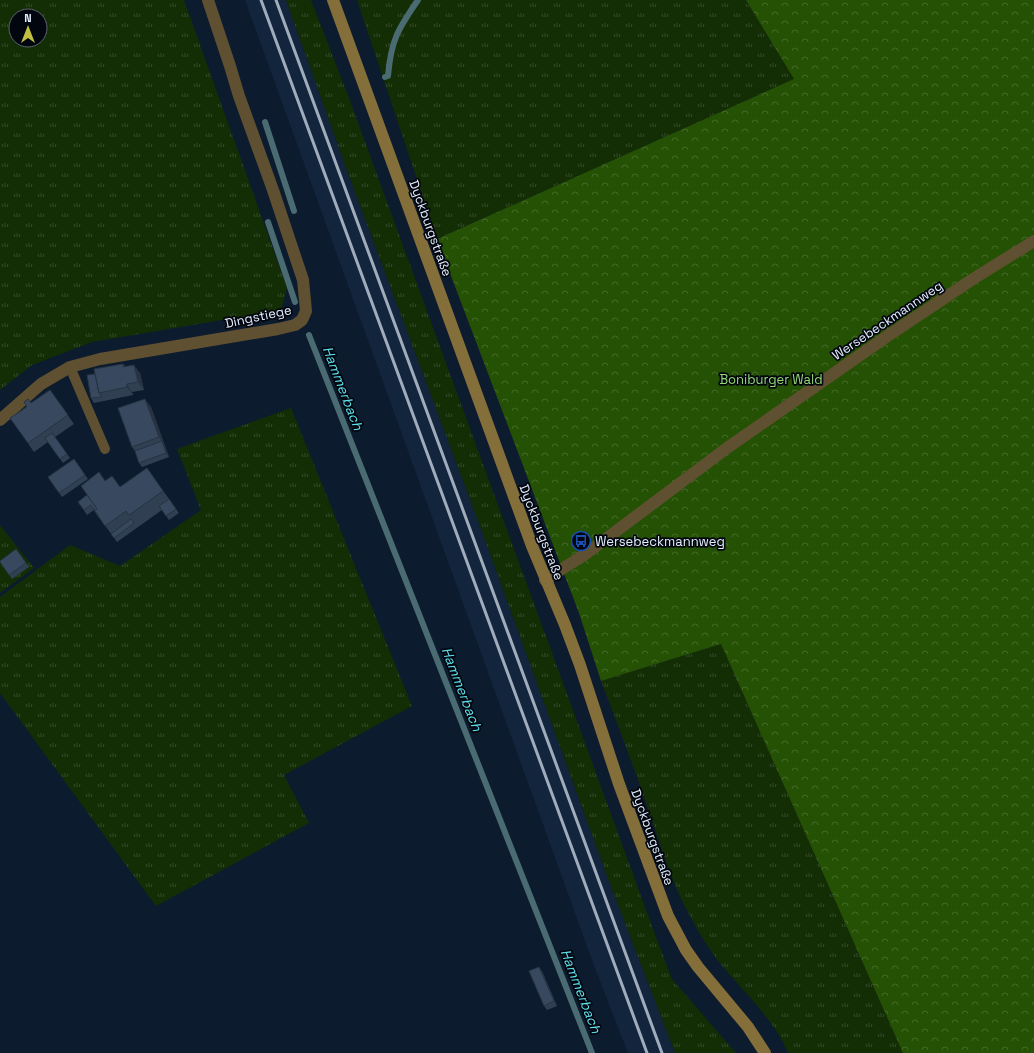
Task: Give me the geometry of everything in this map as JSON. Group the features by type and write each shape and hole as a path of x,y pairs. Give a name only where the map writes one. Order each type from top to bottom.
{"street":[{"name":"Dingstiege","path":"0,420 41,384 70,367 100,359 295,325 302,320 306,311 304,280 239,96 208,0"},
{"name":"Dyckburgstraße","path":"332,0 526,531 580,665 619,784 668,916 686,950 698,967 748,1027 765,1053"},
{"name":"Wersebeckmannweg","path":"545,580 587,553 727,448 882,339 1034,241"}],"lane":[{"path":"70,367 105,449"}],"shaded area":[{"path":"245,0 286,0 349,176 480,526 607,876 675,1053 628,1053 596,971"}],"green space":[{"path":"0,0 184,0 287,288 281,310 92,342 32,365 0,390"},
{"path":"286,0 311,0 349,98 672,979 736,1053 675,1053 607,876 480,526 349,176"},
{"path":"357,0 746,0 795,79 437,239"},
{"name":"Boniburger Wald","path":"746,0 1034,0 1034,1053 903,1053 721,644 601,681 579,613 437,239 794,79"},
{"path":"291,408 412,706 284,775 309,823 156,906 0,693 0,597 70,545 120,566 201,510 177,449"},
{"path":"0,525 34,568 0,593"},
{"path":"721,644 903,1053 788,1053 782,1040 766,1016 728,973 711,951 694,924 679,895 634,767 601,681"}],"building":[{"path":"123,364 123,367 134,365 138,382 127,384 127,387 99,393 94,369"},
{"path":"95,374 99,393 102,397 91,398 87,375"},
{"path":"50,390 68,415 28,443 10,418 27,407 24,402 28,399 31,403"},
{"path":"145,399 159,437 132,447 118,408"},
{"path":"52,433 67,454 60,459 45,438"},
{"path":"162,441 166,453 139,463 135,451"},
{"path":"74,459 85,475 59,493 48,477"},
{"path":"147,468 163,491 129,515 126,511 105,526 94,510 97,509 81,486 99,472 105,481 112,476 120,487"},
{"path":"87,495 97,509 94,510 91,505 84,510 78,502"},
{"path":"169,499 176,509 166,516 159,506"},
{"path":"131,519 134,523 114,538 111,534"},
{"path":"16,549 26,563 9,575 0,561"},
{"path":"539,967 554,1001 544,1006 529,971"}],"waterway":[{"name":"Hammerbach","path":"385,77 388,76 391,53 397,35 405,19 418,0"},
{"name":"Hammerbach","path":"265,122 294,211"},
{"name":"Hammerbach","path":"268,222 295,302"},
{"name":"Hammerbach","path":"309,335 592,1053"}],"railway":[{"path":"261,0 647,1053"},
{"path":"276,0 662,1053"}],"place":[{"name":"Wersebeckmannweg","path":"581,541"}]}
